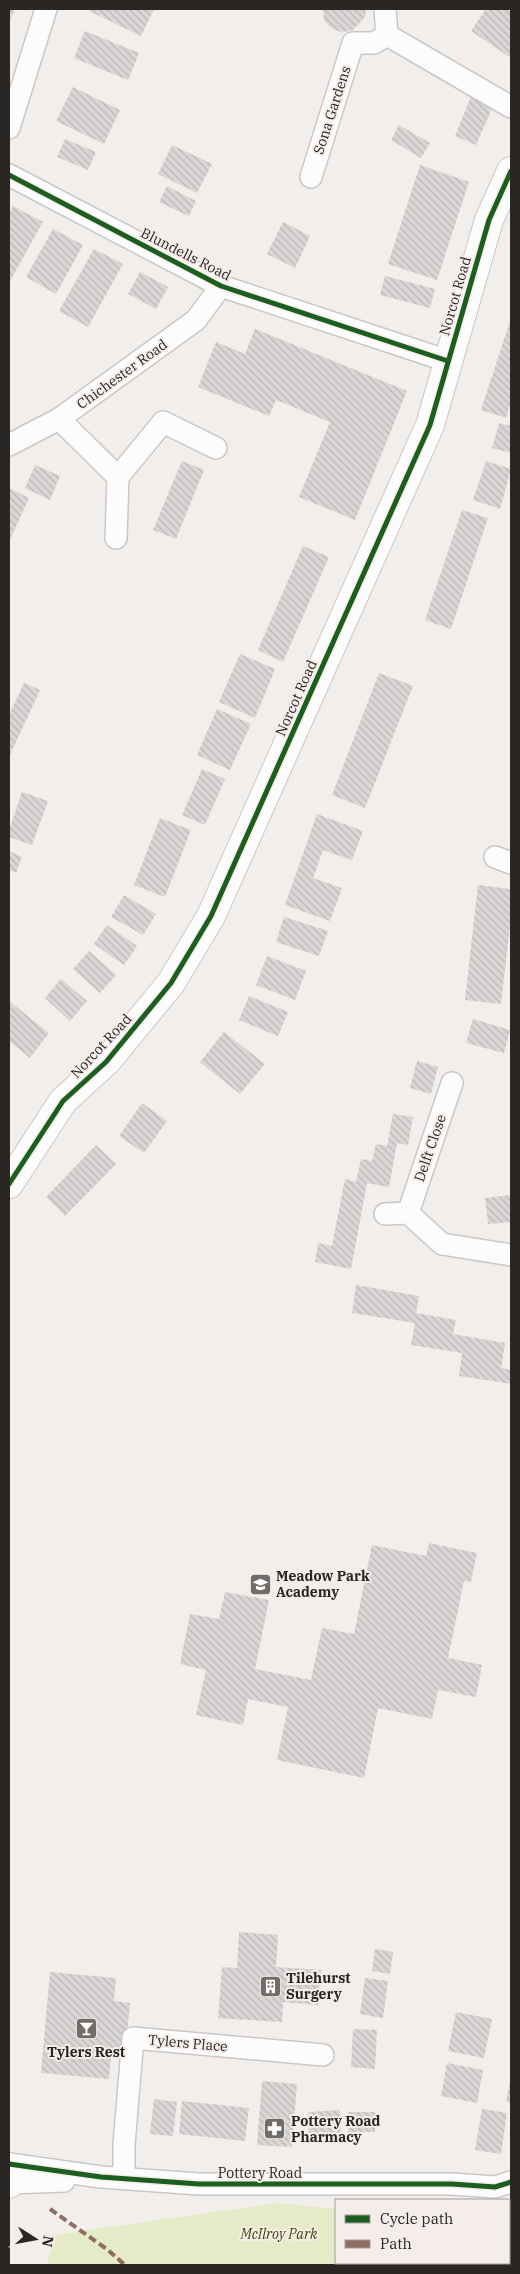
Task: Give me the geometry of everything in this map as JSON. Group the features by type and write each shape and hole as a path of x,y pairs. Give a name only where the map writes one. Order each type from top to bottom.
{"street":[{"path":"9,128 46,9"},
{"path":"385,9 387,35 511,107"},
{"name":"Sona Gardens","path":"311,177 353,43 374,44 387,35"},
{"name":"Norcot Road","path":"9,1184 64,1101 106,1062 171,983 211,916 430,425 489,220 511,171"},
{"name":"Blundells Road","path":"9,175 221,286 448,361"},
{"name":"Chichester Road","path":"9,445 59,419 196,320 221,286"},
{"path":"59,419 118,477"},
{"path":"116,538 118,477 163,422 216,448"},
{"name":"Delft Close","path":"408,1213 452,1083"},
{"path":"385,1214 408,1213 442,1244 511,1255"},
{"name":"Tylers Place","path":"124,2178 124,2144 133,2038 323,2055"},
{"path":"9,2166 11,2176 9,2184"},
{"name":"Pottery Road","path":"9,2166 101,2177 199,2184 452,2184 495,2187 511,2182"},
{"name":"Pottery Road","path":"9,2184 42,2184 101,2177"}],"green space":[{"name":"McIlroy Park","path":"278,2203 335,2209 335,2264 510,2264 511,2227 511,2265 47,2265 53,2235"}],"building":[{"path":"9,9 15,9 9,22"},
{"path":"91,9 154,9 141,36 89,11"},
{"path":"323,9 366,9 365,17 353,30 343,32 329,26 324,20"},
{"path":"486,9 511,9 511,58 471,31"},
{"path":"85,31 139,53 128,80 74,58"},
{"path":"73,87 120,110 104,144 56,121"},
{"path":"472,94 494,104 476,145 455,136"},
{"path":"399,125 430,143 421,158 391,140"},
{"path":"65,139 96,152 88,170 57,157"},
{"path":"172,145 212,164 197,193 158,174"},
{"path":"420,165 469,182 437,280 388,264"},
{"path":"167,186 196,201 189,216 159,202"},
{"path":"13,206 43,222 10,281 9,214"},
{"path":"283,222 310,236 295,268 267,254"},
{"path":"53,229 83,245 56,294 26,277"},
{"path":"94,249 123,264 88,327 59,311"},
{"path":"140,272 168,287 156,309 128,294"},
{"path":"385,276 435,289 430,308 380,295"},
{"path":"511,318 511,401 506,418 481,410"},
{"path":"255,329 407,391 355,520 299,497 330,422 276,400 269,416 198,387 216,342 245,354"},
{"path":"499,423 511,426 511,453 492,448"},
{"path":"182,461 204,470 176,539 153,530"},
{"path":"486,461 511,469 500,509 473,500"},
{"path":"35,465 60,476 50,500 25,488"},
{"path":"9,488 29,498 9,542"},
{"path":"462,510 488,518 451,629 425,620"},
{"path":"303,546 329,557 283,662 258,650"},
{"path":"240,654 275,669 255,718 219,702"},
{"path":"379,673 413,686 365,808 332,795"},
{"path":"24,683 40,690 9,757 9,715"},
{"path":"217,709 251,724 230,770 197,755"},
{"path":"202,769 225,779 205,825 182,815"},
{"path":"22,792 48,801 32,845 9,837 9,830"},
{"path":"317,814 363,831 352,860 323,850 313,878 342,888 330,921 285,905"},
{"path":"160,818 191,830 165,897 134,885"},
{"path":"9,851 22,857 16,873 9,870"},
{"path":"478,885 511,889 511,917 501,1004 465,1000"},
{"path":"124,895 156,914 143,935 111,917"},
{"path":"284,917 328,931 319,956 276,942"},
{"path":"107,925 137,946 124,965 94,944"},
{"path":"89,951 116,975 100,993 73,969"},
{"path":"267,956 306,971 295,1000 256,985"},
{"path":"61,979 87,1001 70,1021 45,998"},
{"path":"249,996 288,1012 278,1036 239,1020"},
{"path":"9,1001 49,1033 30,1058 9,1041"},
{"path":"473,1019 510,1030 504,1053 466,1043"},
{"path":"224,1032 265,1064 240,1094 200,1062"},
{"path":"417,1061 438,1067 431,1094 410,1088"},
{"path":"142,1103 167,1121 144,1153 119,1136"},
{"path":"393,1114 413,1117 408,1145 397,1143 389,1187 367,1183 351,1269 315,1262 318,1243 332,1246 345,1179 356,1182 361,1159 372,1161 376,1144 387,1146"},
{"path":"96,1145 116,1164 65,1216 46,1197"},
{"path":"511,1195 511,1222 488,1224 485,1198"},
{"path":"356,1285 419,1296 416,1313 456,1320 453,1334 505,1343 501,1368 511,1370 511,1384 459,1376 462,1353 411,1345 415,1323 352,1313"},
{"path":"429,1543 477,1553 471,1582 464,1581 448,1658 482,1665 476,1697 438,1690 432,1719 378,1708 364,1778 277,1760 288,1707 248,1699 243,1725 196,1715 206,1670 180,1664 190,1614 219,1619 225,1592 269,1600 255,1669 311,1680 322,1628 354,1634 372,1545 426,1556"},
{"name":"Tilehurst Surgery","path":"239,1932 278,1935 276,1967 321,1970 318,2005 283,2002 282,2022 218,2018 222,1967 237,1968"},
{"path":"375,1949 393,1952 390,1974 372,1971"},
{"name":"Tylers Rest","path":"50,1972 116,1978 114,2001 130,2003 125,2056 111,2055 109,2079 41,2073"},
{"path":"365,1978 388,1981 383,2018 360,2014"},
{"path":"456,2012 492,2019 484,2058 448,2051"},
{"path":"353,2029 377,2030 375,2069 351,2067"},
{"path":"447,2063 483,2070 477,2103 441,2096"},
{"path":"262,2081 297,2084 292,2147 257,2145"},
{"path":"511,2081 511,2103 506,2102"},
{"path":"154,2099 177,2102 173,2136 150,2134"},
{"path":"182,2101 249,2108 245,2141 179,2134"},
{"path":"482,2109 507,2113 501,2154 475,2150"},
{"path":"340,2110 341,2137 309,2139 308,2112"},
{"path":"348,2112 375,2112 375,2132 348,2132"}],"marked path":[{"path":"50,2209 108,2250 125,2265"}],"cycle path":[{"path":"9,1184 63,1101 106,1062 171,983 211,916 430,425 489,220 511,171"},
{"path":"9,175 221,286 448,361"},
{"path":"9,2164 101,2177 199,2184 452,2184 495,2187 511,2182"}],"place":[{"name":"Meadow Park Academy","path":"260,1584"},
{"name":"Tilehurst Surgery","path":"270,1986"},
{"name":"Tylers Rest","path":"86,2029"},
{"name":"Pottery Road Pharmacy","path":"275,2129"}]}
